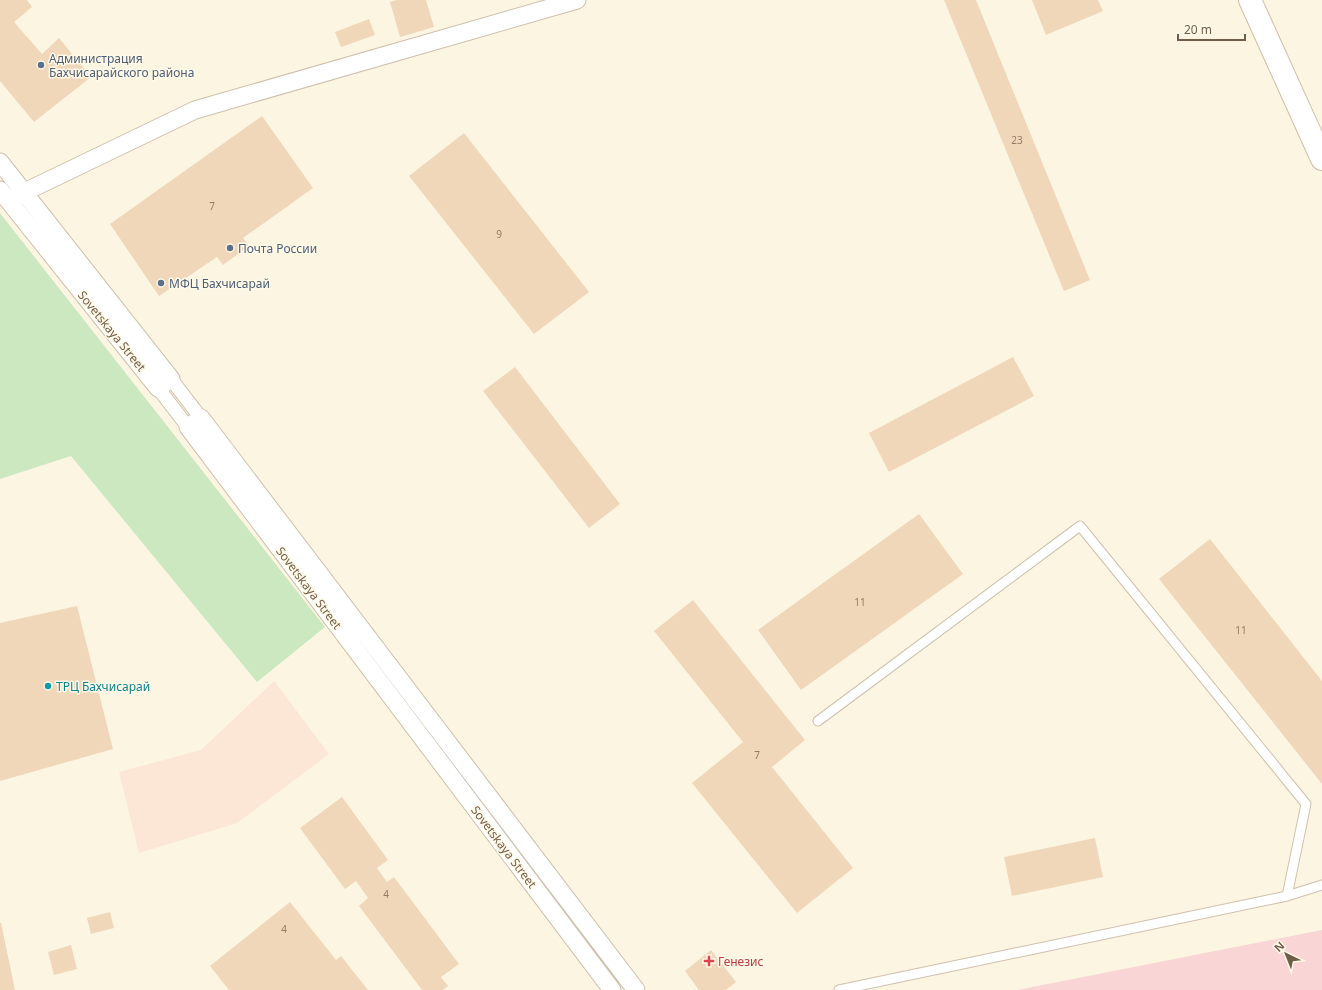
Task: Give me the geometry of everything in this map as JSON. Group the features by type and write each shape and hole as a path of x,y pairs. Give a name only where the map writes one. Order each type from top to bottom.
{"main road":[{"path":"1250,0 1322,159"}],"street":[{"path":"4,195 25,193 195,110 577,0"},
{"path":"0,162 25,193 164,383"},
{"name":"Sovetskaya Street","path":"4,195 164,383 194,422 612,990"},
{"path":"194,422 636,990"}],"lane":[{"path":"818,721 1080,526 1306,804 1287,896"},
{"path":"839,990 1287,896 1322,885"}],"shaded area":[{"path":"274,681 329,754 237,823 139,853 119,772 201,750"},
{"path":"1322,930 1322,990 1017,990"}],"green space":[{"path":"0,213 325,627 257,682 71,456 0,479"}],"building":[{"name":"Администрация Бахчисарайского района","path":"0,0 27,0 32,7 14,22 42,54 59,38 91,77 34,122 0,81"},
{"path":"397,0 426,0 434,27 400,37 390,2"},
{"path":"944,0 976,0 1090,280 1064,291"},
{"path":"1032,0 1098,0 1103,11 1046,35"},
{"path":"369,19 375,35 341,47 335,32"},
{"path":"262,116 313,188 243,238 249,246 223,265 217,257 159,296 110,224"},
{"path":"464,133 589,292 534,334 409,176"},
{"path":"1013,357 1034,396 889,472 869,433"},
{"path":"515,367 620,504 589,528 483,391"},
{"path":"919,514 963,574 801,690 758,630"},
{"path":"1210,539 1322,681 1322,784 1159,579"},
{"path":"693,600 805,740 772,767 853,868 797,913 692,783 743,742 654,631"},
{"name":"ТРЦ Бахчисарай","path":"77,606 113,749 0,781 0,623"},
{"path":"342,797 388,860 377,868 387,882 394,877 459,964 441,977 448,986 443,990 422,990 359,906 368,898 356,881 345,889 300,828"},
{"path":"1095,838 1103,877 1012,896 1004,857"},
{"path":"290,902 336,960 341,956 368,990 229,990 210,966"},
{"path":"110,912 114,928 91,934 87,918"},
{"path":"1,923 15,990 0,990"},
{"path":"71,945 77,969 54,975 48,952"},
{"name":"Генезис","path":"711,950 736,982 726,990 699,990 685,971"}],"place":[{"name":"Администрация Бахчисарайского района","path":"41,65"},
{"name":"Почта России","path":"230,248"},
{"name":"МФЦ Бахчисарай","path":"161,283"},
{"name":"ТРЦ Бахчисарай","path":"48,686"},
{"name":"Генезис","path":"709,961"}]}
